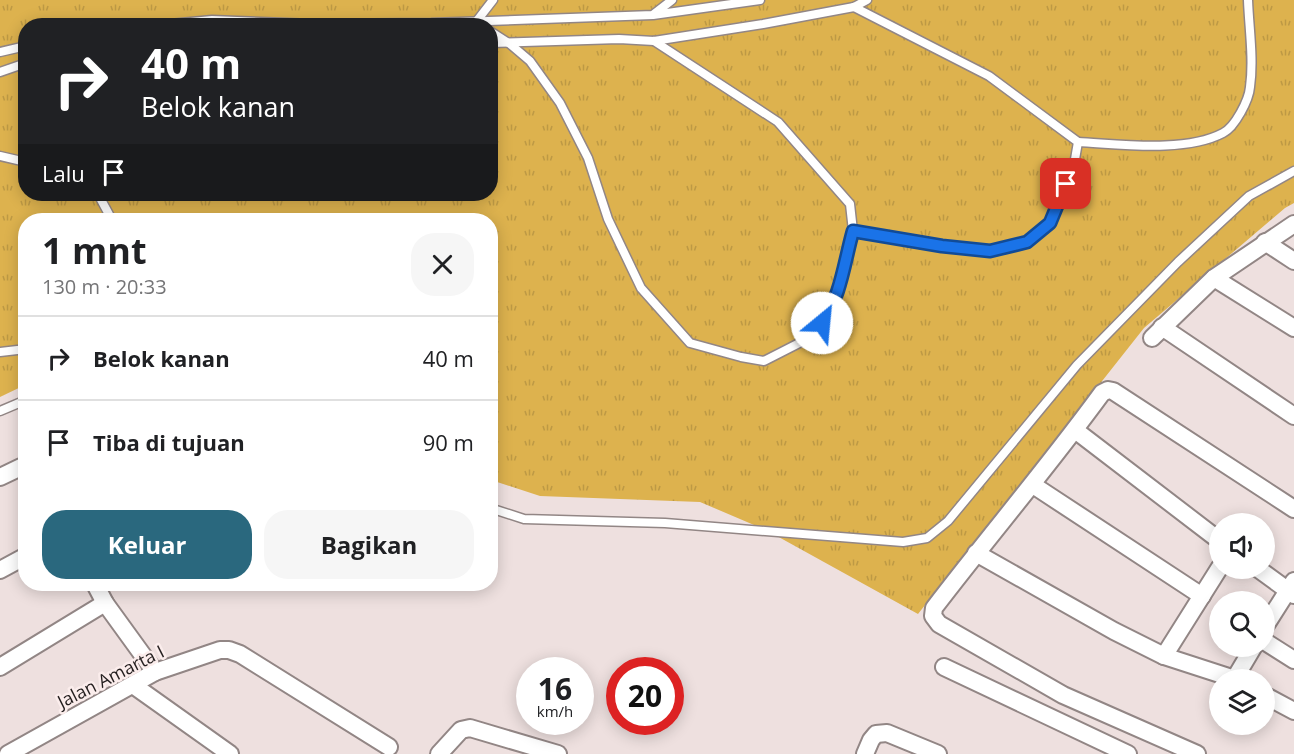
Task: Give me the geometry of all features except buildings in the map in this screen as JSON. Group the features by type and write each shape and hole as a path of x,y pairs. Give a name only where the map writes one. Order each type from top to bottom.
{"street":[{"path":"1294,224 1214,278 1157,333 1294,416"},
{"path":"1265,242 1294,261"},
{"path":"1214,278 1294,328"},
{"path":"1197,754 1063,695 939,624 933,616 934,608 1102,393 1108,390 1113,391 1294,509"},
{"path":"1075,430 1209,533"},
{"path":"0,477 18,468"},
{"path":"1033,484 1202,596"},
{"path":"976,553 1114,631 1164,656 1209,670"},
{"path":"0,570 18,560"},
{"path":"1164,656 1213,579"},
{"path":"1275,579 1292,589 1275,613"},
{"path":"99,591 155,672"},
{"path":"0,667 105,603"},
{"path":"1275,648 1294,660"},
{"name":"Jalan Amarta I","path":"8,754 155,672 220,650 240,654 389,747"},
{"path":"944,667 1128,754"},
{"path":"133,685 230,754"},
{"path":"1275,700 1294,711"},
{"path":"439,754 461,730 470,728 558,754"},
{"path":"865,754 876,734 887,733 938,754"}],"lane":[{"path":"482,18 493,0"},
{"path":"653,15 672,0"},
{"path":"498,23 653,15 760,0"},
{"path":"498,43 619,39 654,41 854,7 867,0"},
{"path":"854,7 989,76 1078,142 1151,146 1192,143 1224,133 1242,111 1250,89 1248,0"},
{"path":"498,36 530,62 560,104 588,158 608,219 641,288 690,343 764,361 813,336 831,311 840,286 853,231 850,204 778,122 654,41"},
{"path":"0,52 18,48"},
{"path":"0,72 18,66"},
{"path":"853,231 942,246 990,251 1027,242 1050,223 1074,165 1078,142"},
{"path":"0,156 18,160"},
{"path":"498,511 524,519 665,523 903,542 927,538 948,521 1077,366 1178,262 1249,196 1294,171"},
{"path":"0,352 18,350"},
{"path":"0,411 18,403"}],"green space":[{"path":"0,0 1294,0 1294,203 1285,208 1144,328 918,614 766,530 700,502 540,496 498,482 498,213 18,213 18,388 0,397"}],"route":[{"path":"822,323 831,311 840,286 853,231 942,246 990,251 1027,242 1050,223 1066,184"}]}
